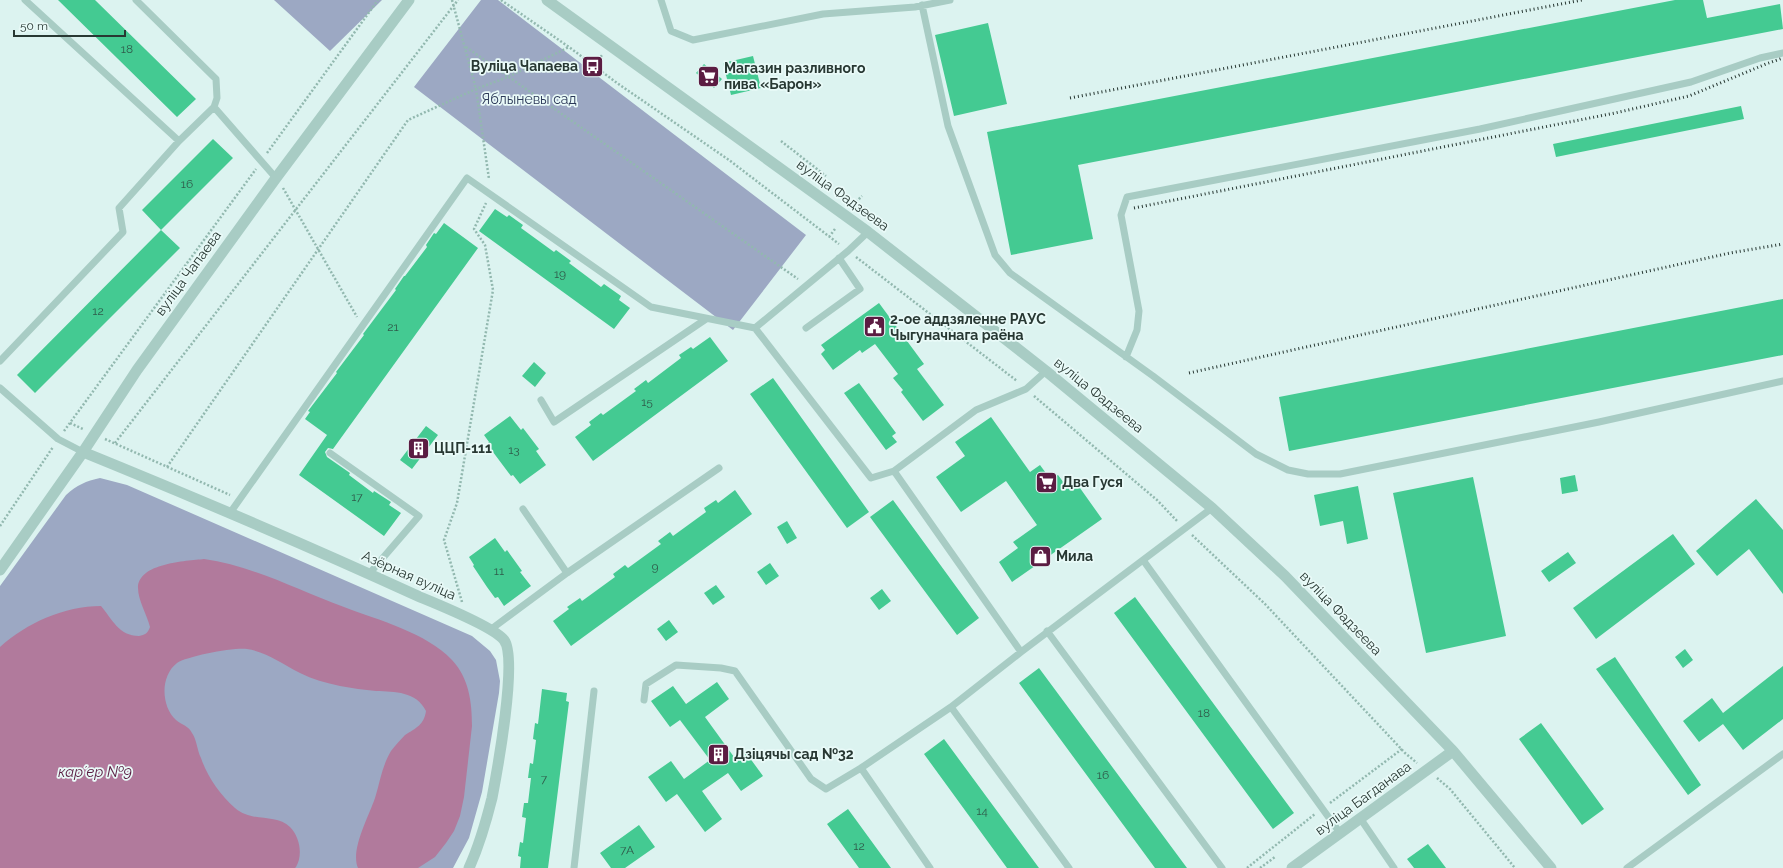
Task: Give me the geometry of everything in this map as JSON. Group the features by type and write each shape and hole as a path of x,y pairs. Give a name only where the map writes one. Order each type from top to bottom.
{"street":[{"name":"вуліца Чапаева","path":"0,570 83,452 137,370 276,178 409,0"},
{"name":"вуліца Фадзеева","path":"547,0 868,232 1046,371 1212,508 1286,576 1453,751 1551,868"},
{"name":"Азёрная вуліца","path":"83,452 230,513 369,574 466,618 490,630 504,640 508,657 509,681 503,731 492,798 484,828 469,868"},
{"name":"вуліца Багданава","path":"1292,868 1453,751"}],"lane":[{"path":"25,0 179,141"},
{"path":"0,362 123,232 119,208 179,141 214,107 217,98 216,79 136,0"},
{"path":"661,0 671,31 693,40 823,14 922,5 950,0"},
{"path":"922,5 948,126 995,255 1010,273 1256,454 1288,470 1308,474 1348,472 1599,422 1783,381"},
{"path":"1126,357 1137,330 1139,311 1121,215 1127,197 1480,129 1691,82 1760,58 1783,53"},
{"path":"214,107 262,160 276,178"},
{"path":"230,513 468,178 651,307 755,328 871,478 894,471 976,410 1026,389 1046,371"},
{"path":"755,328 848,251 868,232"},
{"path":"806,328 860,289 839,258"},
{"path":"541,400 554,422 706,319"},
{"path":"0,388 58,439 83,452"},
{"path":"330,453 419,516 369,574"},
{"path":"490,630 567,573 719,468"},
{"path":"894,471 1020,652"},
{"path":"644,700 646,684 676,665 721,668 735,671 811,779 826,789 951,707 1020,652 1212,508"},
{"path":"523,509 567,573"},
{"path":"1143,560 1340,833"},
{"path":"1048,631 1222,868"},
{"path":"574,868 594,691"},
{"path":"951,707 1069,868"},
{"path":"1627,868 1783,754"},
{"path":"860,768 930,868"},
{"path":"1360,818 1394,868"}],"path":[{"path":"0,526 58,439 378,0"},
{"path":"452,0 476,89 490,194 474,229 485,245 493,290 456,503 444,540 466,618"},
{"path":"115,444 458,0"},
{"path":"501,0 617,83 729,160 1026,389 1152,495 1266,604 1405,753 1418,763"},
{"path":"465,47 806,285"},
{"path":"167,467 408,120 476,89 508,77 568,47"},
{"path":"781,142 826,176"},
{"path":"276,178 296,209 362,326"},
{"path":"856,202 862,196"},
{"path":"829,237 835,229"},
{"path":"70,423 84,429"},
{"path":"104,438 240,500"},
{"path":"1437,778 1450,789 1515,868"},
{"path":"1260,868 1274,857"}],"green space":[{"path":"274,0 382,0 330,51"},
{"name":"Яблыневы сад","path":"481,0 498,0 806,235 733,330 414,87"},
{"path":"100,478 127,485 472,636 490,651 496,660 500,681 499,693 482,792 469,838 453,868 0,868 0,586 66,495 82,484"}],"water":[{"name":"карʼер №9","path":"204,559 222,562 258,573 344,607 387,622 429,642 442,651 458,667 466,682 472,717 464,797 460,816 454,831 435,857 418,868 358,868 356,861 358,843 375,798 385,762 399,741 419,726 423,720 426,711 422,704 411,696 398,692 372,691 319,681 261,653 241,649 200,655 177,663 171,669 165,683 165,699 171,714 176,720 191,731 210,778 229,803 242,813 256,817 278,820 290,827 298,841 300,852 295,868 0,868 0,647 22,630 34,623 73,609 87,607 101,606 121,630 132,635 143,635 150,627 138,593 140,580 146,573 154,568 175,562"}],"building":[{"path":"58,0 95,0 196,99 177,117"},
{"path":"1675,0 1703,0 1707,18 1780,4 1783,29 1078,165 1093,239 1011,255 987,132"},
{"path":"988,23 1007,104 954,116 935,35"},
{"path":"753,56 761,88 731,95 723,63"},
{"name":"Магазин разливного пива «Барон»","path":"704,64 722,79 714,88 696,73"},
{"path":"1741,106 1744,119 1556,157 1553,144"},
{"path":"213,139 233,158 161,230 142,210"},
{"path":"495,209 507,217 509,215 523,225 521,228 554,252 556,250 571,261 569,263 601,287 604,284 621,296 619,300 630,308 614,329 479,231"},
{"path":"444,223 478,248 333,449 328,448 325,452 327,457 350,473 349,475 373,493 374,491 391,502 389,505 401,513 384,536 299,475 327,435 305,419 310,412 308,411 337,373 336,372 396,290 395,289 404,276 427,247 426,245 434,233 436,234"},
{"path":"161,230 180,248 35,393 17,375"},
{"path":"1783,299 1783,355 1289,451 1279,397"},
{"path":"879,303 924,364 917,369 944,405 923,421 901,392 903,390 893,378 898,374 875,344 862,353 860,350 833,370 821,354 825,350 821,345"},
{"path":"710,337 728,361 593,461 575,437 591,425 589,422 601,413 603,415 636,391 634,389 646,380 648,383 681,358 679,355 691,347 693,349"},
{"path":"534,362 546,373 535,387 522,376"},
{"path":"773,378 869,512 847,528 750,394"},
{"path":"859,383 896,433 892,436 897,442 886,450 844,393"},
{"path":"510,416 521,430 523,428 539,449 536,451 546,465 520,484 513,475 511,476 487,444 489,442 484,435"},
{"path":"991,417 1030,472 1040,465 1051,480 1058,475 1067,487 1075,481 1102,519 1012,582 999,562 1018,548 1013,542 1037,525 1006,481 961,512 936,477 965,456 955,442"},
{"name":"ЦЦП-111","path":"426,426 438,435 412,469 400,460"},
{"path":"1575,475 1578,491 1562,494 1560,478"},
{"path":"1473,477 1506,636 1426,653 1393,493"},
{"path":"1358,486 1368,539 1347,544 1343,521 1320,526 1314,495"},
{"path":"735,490 752,514 571,646 553,621 569,609 567,607 580,598 582,601 615,577 613,574 625,565 628,568 661,544 658,541 670,532 673,536 706,512 704,508 716,500 718,503"},
{"path":"1756,499 1783,530 1783,594 1749,549 1717,576 1696,551"},
{"path":"893,500 979,618 957,635 870,517"},
{"path":"787,521 797,538 787,544 777,527"},
{"path":"1673,534 1695,564 1596,639 1573,608"},
{"path":"495,538 505,552 507,550 522,571 520,572 531,586 504,606 498,597 495,598 487,587 473,566 474,565 469,557"},
{"path":"1568,552 1576,563 1549,582 1541,571"},
{"path":"770,563 779,576 766,585 757,572"},
{"path":"716,585 725,597 713,605 704,593"},
{"path":"882,589 891,601 879,610 870,598"},
{"path":"1135,597 1294,813 1273,829 1114,613"},
{"path":"669,620 678,632 666,641 657,629"},
{"path":"1685,649 1693,660 1683,668 1675,657"},
{"path":"1615,657 1701,785 1688,795 1596,669"},
{"path":"1783,666 1783,719 1743,750 1723,724 1699,742 1683,721 1712,698 1723,713"},
{"path":"1039,668 1187,868 1155,868 1019,683"},
{"name":"Дзіцячы сад №32","path":"717,682 729,699 705,717 734,757 744,750 763,776 741,791 728,773 702,791 722,819 705,832 677,794 666,802 648,777 671,761 684,779 710,760 680,720 670,727 651,701 673,686 686,704"},
{"path":"542,689 567,693 566,701 569,702 548,868 520,868 521,857 518,856 520,842 523,843 526,818 522,817 524,803 528,803 531,778 528,778 530,763 533,764 536,740 533,739 535,723 538,724"},
{"path":"1541,723 1604,809 1582,825 1519,739"},
{"path":"944,739 1039,868 1007,868 924,754"},
{"path":"848,809 891,868 859,868 827,824"},
{"path":"639,825 655,847 625,868 611,868 600,853"},
{"path":"1428,844 1446,868 1414,868 1407,859"}],"railway":[{"path":"1070,98 1582,0"},
{"path":"1134,208 1615,113 1689,96 1783,58"},
{"path":"1189,373 1730,253 1783,244"}],"place":[{"name":"Вуліца Чапаева","path":"593,66"},
{"name":"Магазин разливного пива «Барон»","path":"709,76"},
{"name":"2-ое аддзяленне РАУС Чыгуначнага раёна","path":"875,327"},
{"name":"ЦЦП-111","path":"419,448"},
{"name":"Два Гуся","path":"1047,482"},
{"name":"Мила","path":"1041,556"},
{"name":"Дзіцячы сад №32","path":"719,754"}]}
